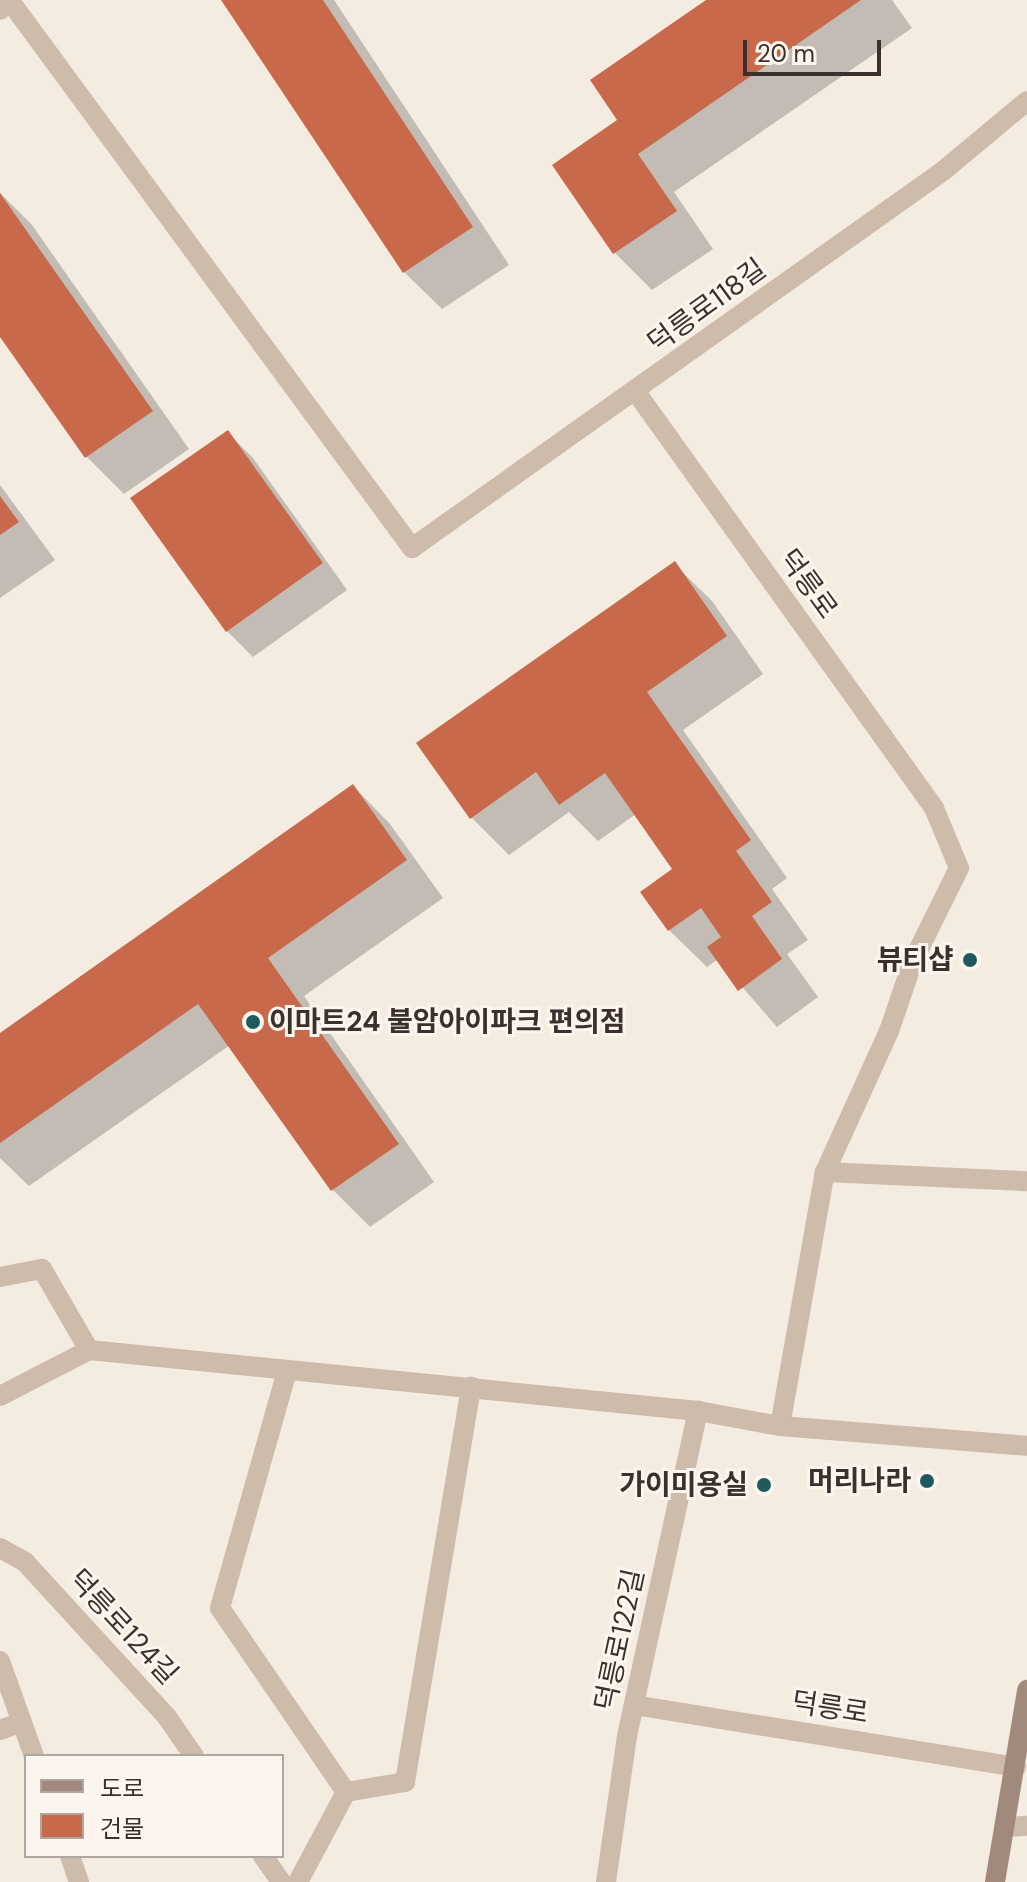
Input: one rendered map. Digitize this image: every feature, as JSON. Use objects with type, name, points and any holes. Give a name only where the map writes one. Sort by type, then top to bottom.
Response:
[{"type":"main road","points":[[995,1882],[1027,1690]]},
{"type":"street","name":"덕릉로118길","points":[[7,4],[412,548],[636,392],[943,171],[1027,101]]},
{"type":"street","name":"덕릉로","points":[[636,392],[934,808],[959,868],[913,961],[889,1031],[825,1172],[780,1426]]},
{"type":"street","points":[[825,1172],[1027,1181]]},
{"type":"street","points":[[0,1277],[42,1269],[89,1350]]},
{"type":"street","points":[[0,1396],[89,1350],[471,1386],[698,1411],[780,1426],[1027,1446]]},
{"type":"street","points":[[287,1371],[220,1608],[346,1792]]},
{"type":"street","points":[[346,1792],[405,1782],[471,1386]]},
{"type":"street","name":"덕릉로122길","points":[[606,1882],[634,1705],[698,1411]]},
{"type":"street","name":"덕릉로124길","points":[[0,1548],[25,1562],[167,1717],[193,1754]]},
{"type":"street","points":[[0,1661],[33,1754]]},
{"type":"street","name":"덕릉로","points":[[634,1705],[1016,1767]]},
{"type":"street","points":[[0,1730],[22,1722]]},
{"type":"street","points":[[298,1882],[346,1792]]},
{"type":"street","points":[[1005,1827],[1027,1826]]},
{"type":"street","points":[[71,1858],[79,1882]]},
{"type":"street","points":[[264,1858],[281,1882]]},
{"type":"building","points":[[221,0],[323,0],[473,227],[403,273]]},
{"type":"building","points":[[706,0],[861,0],[638,154],[677,211],[613,254],[552,165],[617,120],[590,80]]},
{"type":"building","points":[[0,193],[153,411],[85,458],[0,337]]},
{"type":"building","points":[[228,430],[323,563],[226,632],[130,498]]},
{"type":"building","points":[[0,496],[19,522],[0,535]]},
{"type":"building","points":[[675,561],[727,636],[647,692],[751,840],[736,851],[772,902],[752,916],[782,959],[738,991],[707,947],[721,937],[701,908],[668,931],[640,892],[672,869],[605,773],[559,805],[536,772],[470,819],[416,743]]},
{"type":"building","points":[[353,784],[407,860],[268,958],[399,1144],[331,1191],[198,1004],[0,1143],[0,1033]]},
{"type":"place","name":"뷰티샵","points":[[970,960]]},
{"type":"place","name":"이마트24 불암아이파크 편의점","points":[[253,1022]]},
{"type":"place","name":"머리나라","points":[[927,1481]]},
{"type":"place","name":"가이미용실","points":[[764,1485]]}]
